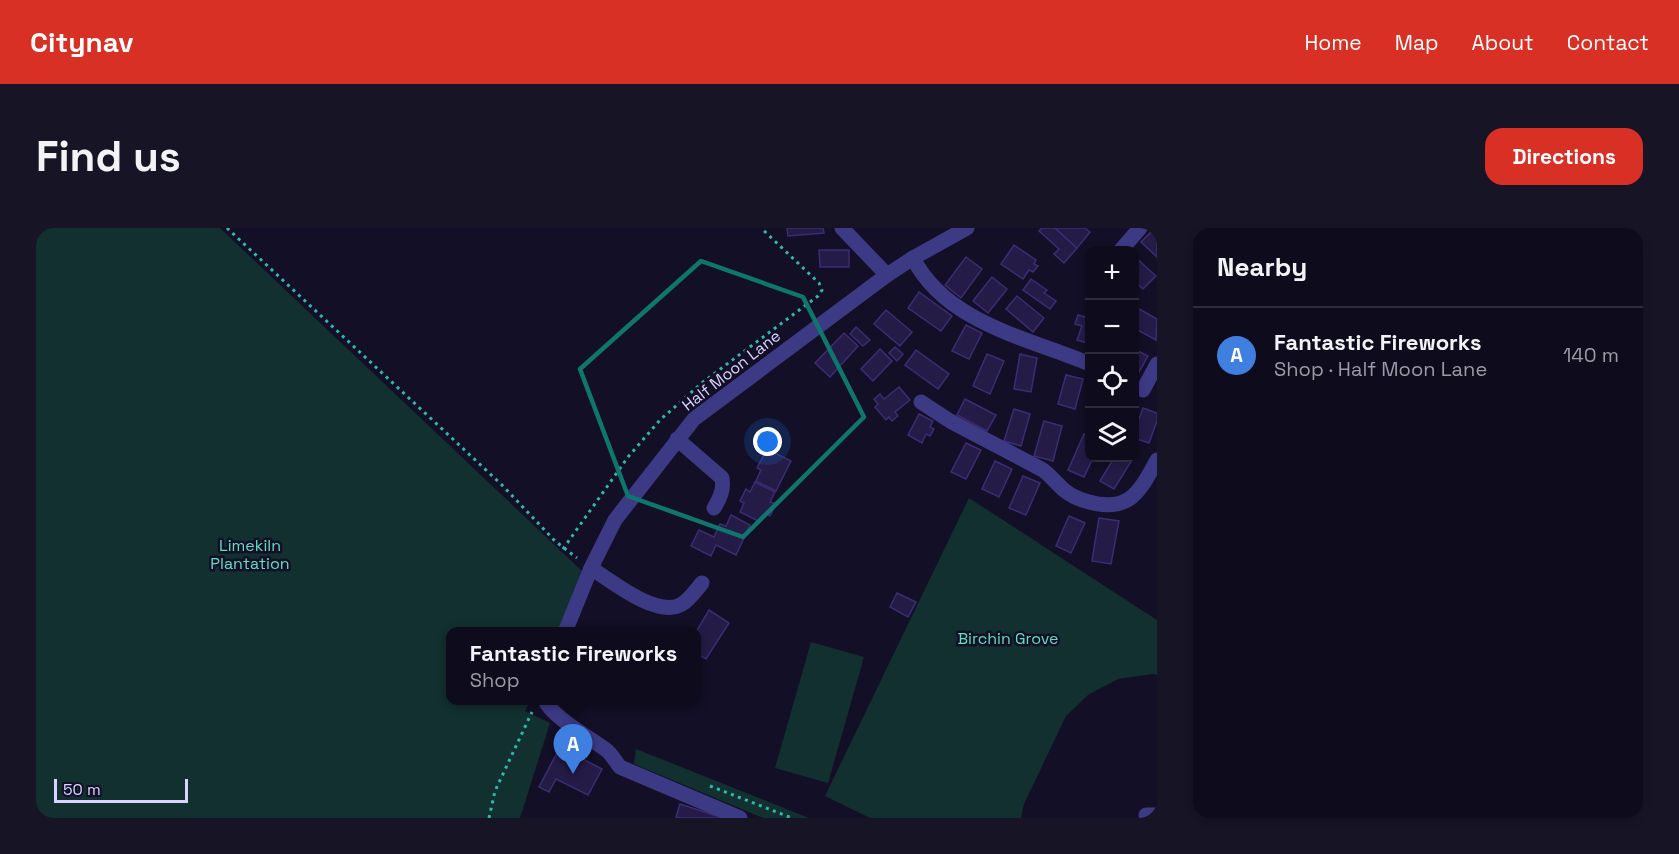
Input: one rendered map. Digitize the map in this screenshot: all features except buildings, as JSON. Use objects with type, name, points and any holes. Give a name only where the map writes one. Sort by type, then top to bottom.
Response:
[{"type":"street","points":[[842,228],[887,274]]},
{"type":"street","name":"Half Moon Lane","points":[[568,627],[591,568],[615,520],[694,419],[887,274],[967,228]]},
{"type":"street","points":[[1124,246],[1140,228]]},
{"type":"street","points":[[913,258],[921,272],[963,310],[1012,334],[1085,362]]},
{"type":"street","points":[[1145,391],[1157,364]]},
{"type":"street","points":[[921,402],[959,427],[1043,470],[1053,477],[1065,491],[1084,501],[1097,504],[1119,504],[1128,501],[1143,486],[1157,460]]},
{"type":"street","points":[[677,439],[722,478],[722,493],[714,508]]},
{"type":"street","points":[[591,568],[656,606],[672,608],[683,603],[702,583]]},
{"type":"street","points":[[547,705],[607,750],[620,767],[740,818]]},
{"type":"path","points":[[227,228],[502,485],[563,549],[591,568]]},
{"type":"path","points":[[563,549],[628,457],[660,420],[703,382],[818,296],[822,290],[819,283],[761,228]]},
{"type":"path","points":[[489,818],[495,791],[533,711]]},
{"type":"path","points":[[707,784],[792,818]]},
{"type":"highlighted area","points":[[701,261],[803,297],[864,417],[743,537],[628,496],[580,369]]},
{"type":"green space","name":"Limekiln Plantation","points":[[36,228],[220,228],[582,571],[560,627],[446,627],[446,705],[528,705],[525,711],[550,723],[520,818],[36,818]]},
{"type":"green space","name":"Birchin Grove","points":[[969,498],[1157,620],[1157,675],[1118,679],[1088,695],[1066,716],[1024,804],[1021,818],[870,818],[825,796]]},
{"type":"green space","points":[[811,642],[864,657],[828,783],[775,768]]},
{"type":"green space","points":[[636,749],[809,818],[763,818],[634,764]]},
{"type":"place","name":"Fantastic Fireworks","points":[[573,774]]}]
